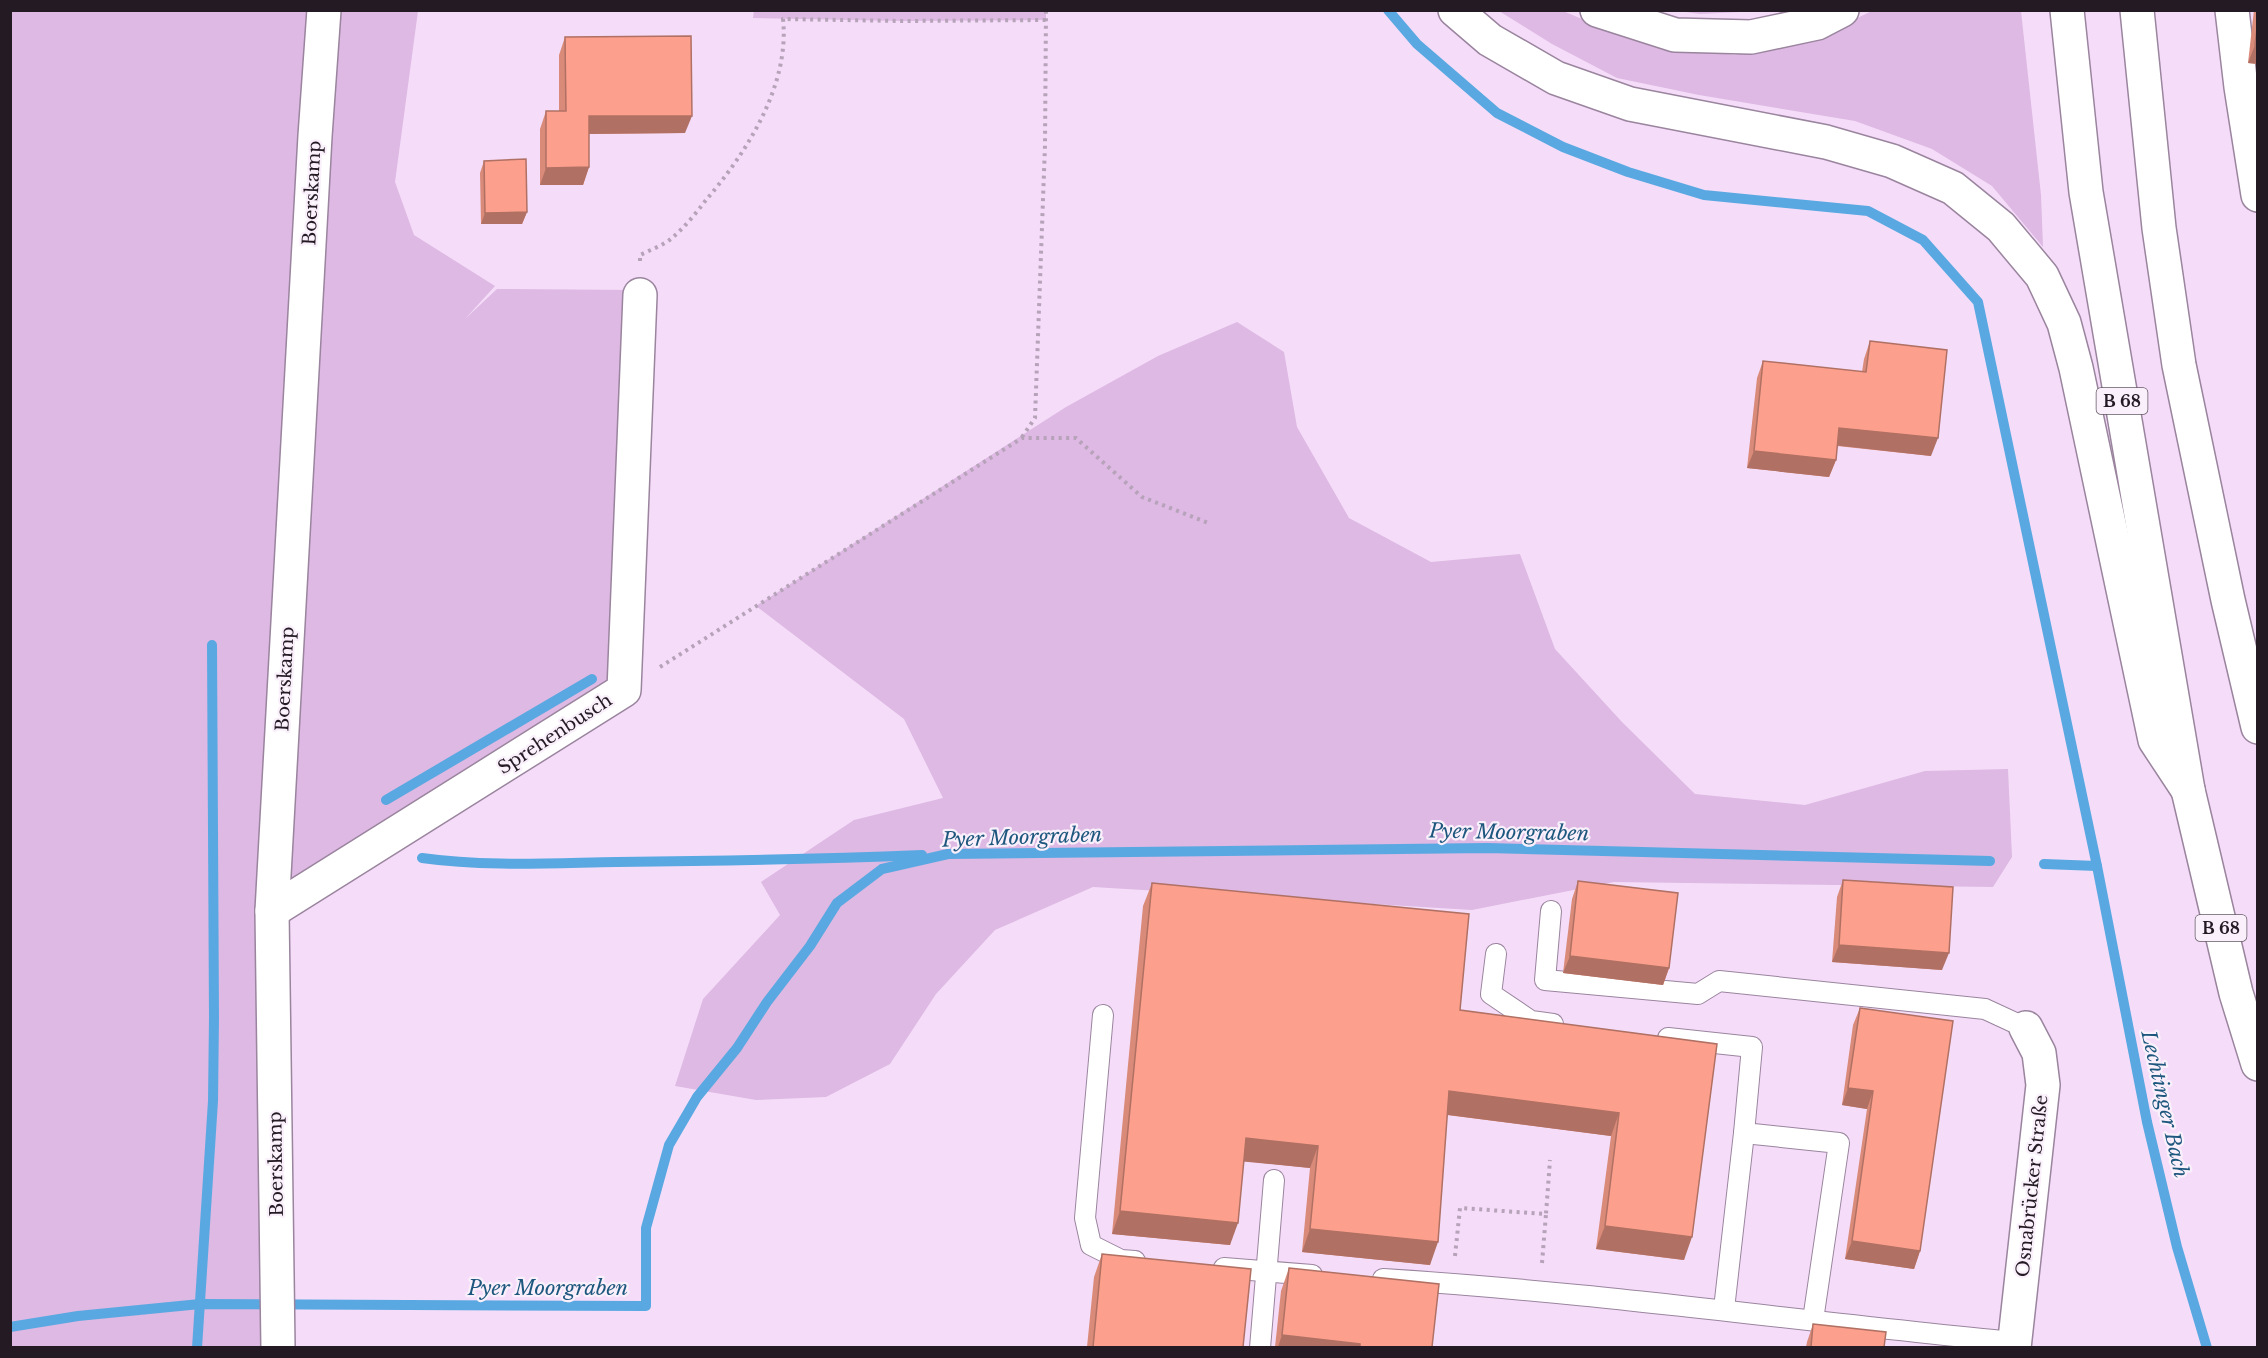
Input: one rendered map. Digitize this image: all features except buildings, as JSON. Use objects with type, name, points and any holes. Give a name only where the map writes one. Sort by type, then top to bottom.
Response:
[{"type":"main road","name":"Boerskamp","points":[[278,1347],[272,911],[314,147],[324,10]]},
{"type":"main road","points":[[1455,10],[1490,40],[1556,78],[1630,104],[1826,142],[1892,161],[1953,188],[2001,227],[2042,276],[2064,323],[2076,368],[2155,740],[2188,790]]},
{"type":"main road","points":[[1597,10],[1675,35],[1751,37],[1817,23],[1842,10]]},
{"type":"main road","name":"B 68","points":[[2067,10],[2086,192],[2188,790],[2236,993],[2258,1064]]},
{"type":"main road","points":[[2137,10],[2158,228],[2180,364],[2228,600],[2258,727]]},
{"type":"main road","points":[[2232,10],[2241,87],[2258,195]]},
{"type":"main road","name":"Sprehenbusch","points":[[272,911],[624,690],[640,294]]},
{"type":"main road","name":"Osnabrücker Straße","points":[[2014,1345],[2043,1085],[2039,1053],[2026,1028]]},
{"type":"lane","points":[[1551,911],[1545,980],[1698,994],[1719,981],[1985,1009],[2026,1028]]},
{"type":"lane","points":[[1496,954],[1491,994],[1531,1021],[1577,1027]]},
{"type":"lane","points":[[1103,1015],[1085,1218],[1091,1245],[1121,1260],[1155,1263]]},
{"type":"lane","points":[[1647,1035],[1752,1047],[1724,1309]]},
{"type":"lane","points":[[1744,1133],[1839,1143],[1813,1320]]},
{"type":"lane","points":[[1260,1347],[1274,1180]]},
{"type":"lane","points":[[1200,1266],[1325,1276]]},
{"type":"lane","points":[[1360,1278],[1452,1283],[1724,1309],[2014,1345]]},
{"type":"path","points":[[624,690],[1022,438],[1035,418],[1045,145],[1046,10]]},
{"type":"path","points":[[640,294],[640,255],[671,239],[692,217],[742,156],[756,130],[782,64],[783,19],[1046,20]]},
{"type":"path","points":[[1022,438],[1076,438],[1142,497],[1211,524]]},
{"type":"path","points":[[1542,1266],[1550,1160]]},
{"type":"path","points":[[1452,1283],[1460,1208],[1546,1214]]},
{"type":"shaded area","points":[[754,10],[1046,10],[1046,20],[903,21],[753,18]]},
{"type":"shaded area","points":[[1679,10],[1760,11],[1700,14]]},
{"type":"shaded area","points":[[10,11],[418,11],[395,182],[414,235],[495,286],[465,319],[497,289],[634,290],[611,687],[272,911],[278,1347],[11,1347]]},
{"type":"shaded area","points":[[1499,11],[1563,11],[1632,40],[1734,55],[1815,38],[1872,11],[2021,11],[2041,195],[2043,247],[1992,186],[1932,149],[1855,121],[1699,95],[1617,78],[1552,44]]},
{"type":"shaded area","points":[[1237,322],[1284,352],[1297,427],[1349,518],[1431,562],[1520,554],[1555,649],[1622,722],[1695,794],[1805,805],[1925,771],[2008,769],[2012,857],[1993,887],[1614,882],[1472,910],[1093,887],[995,930],[936,994],[890,1064],[826,1097],[756,1100],[675,1086],[703,999],[780,915],[761,882],[854,820],[943,798],[904,719],[756,606],[1066,407],[1158,356]]},
{"type":"waterway","name":"Lechtinger Bach","points":[[1388,10],[1417,44],[1497,113],[1563,147],[1628,172],[1704,195],[1868,211],[1923,240],[1978,302],[2097,866],[2147,1122],[2177,1247],[2207,1348]]},
{"type":"waterway","points":[[197,1348],[213,1101],[212,645]]},
{"type":"waterway","points":[[386,800],[592,679]]},
{"type":"waterway","name":"Pyer Moorgraben","points":[[10,1327],[78,1316],[200,1304],[646,1306],[646,1228],[669,1145],[697,1097],[737,1048],[767,1002],[810,946],[837,903],[882,869],[948,854],[1487,848],[1990,861]]},
{"type":"waterway","points":[[422,858],[470,863],[519,864],[922,855]]},
{"type":"waterway","name":"Pyer Moorgraben","points":[[2044,864],[2097,866]]}]
